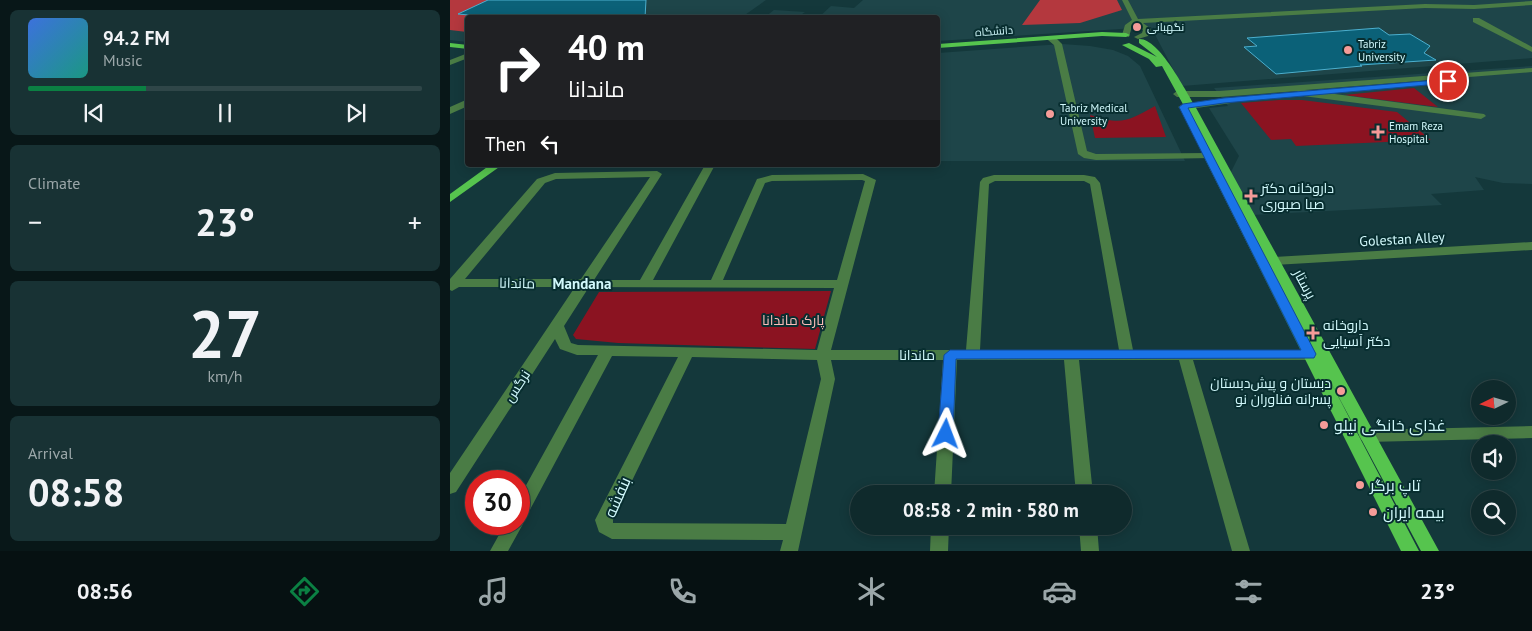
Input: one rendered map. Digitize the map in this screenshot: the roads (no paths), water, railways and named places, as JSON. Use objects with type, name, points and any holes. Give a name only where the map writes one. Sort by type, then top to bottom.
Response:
[{"type":"main road","name":"دانشگاه","points":[[940,46],[1102,34],[1126,35],[1140,39]]},
{"type":"main road","points":[[1116,43],[1113,40],[1115,37],[1126,35]]},
{"type":"main road","name":"دانشگاه","points":[[1051,38],[1126,45]]},
{"type":"main road","points":[[1126,45],[1136,45],[1140,39]]},
{"type":"main road","name":"پرستار","points":[[1140,39],[1158,53],[1274,261],[1430,551]]},
{"type":"main road","name":"پرستار","points":[[1126,45],[1152,57],[1184,100],[1208,156],[1410,551]]},
{"type":"main road","points":[[450,47],[465,49]]},
{"type":"main road","points":[[450,199],[494,167]]},
{"type":"street","points":[[1125,0],[1136,21],[1147,29],[1140,39]]},
{"type":"street","points":[[1126,35],[1129,25],[1136,21],[1425,6],[1474,7],[1532,3]]},
{"type":"street","points":[[1476,20],[1532,50]]},
{"type":"street","points":[[1051,38],[1058,44],[1082,152],[1088,156],[1096,157],[1208,156]]},
{"type":"street","points":[[450,63],[465,56]]},
{"type":"street","points":[[1184,100],[1532,70]]},
{"type":"street","points":[[1184,100],[1532,75]]},
{"type":"street","points":[[1300,91],[1481,116]]},
{"type":"street","points":[[450,111],[465,104]]},
{"type":"street","points":[[644,284],[709,167]]},
{"type":"street","name":"نرگس","points":[[450,488],[657,174],[548,178],[541,181],[452,285]]},
{"type":"street","points":[[715,284],[762,181],[766,179],[868,178],[871,180],[824,348],[824,365],[828,379],[789,551]]},
{"type":"street","points":[[973,355],[984,184],[987,180],[994,178],[1091,179],[1095,183],[1127,355]]},
{"type":"street","name":"Golestan Alley","points":[[1274,261],[1532,246]]},
{"type":"street","name":"ماندانا","points":[[452,285],[842,284]]},
{"type":"street","name":"ماندانا","points":[[556,326],[565,346],[577,350],[824,355],[1310,354]]},
{"type":"street","points":[[530,494],[607,351]]},
{"type":"street","name":"بنفشه","points":[[687,352],[604,520],[605,527],[612,531],[793,532]]},
{"type":"street","points":[[1185,354],[1241,551]]},
{"type":"street","points":[[943,485],[950,355]]},
{"type":"street","points":[[1071,355],[1084,485]]},
{"type":"street","points":[[1367,436],[1532,432]]},
{"type":"street","points":[[499,551],[508,535]]},
{"type":"street","points":[[939,551],[940,535]]},
{"type":"street","points":[[1089,535],[1090,551]]},
{"type":"place","name":"نگهبانی","points":[[1137,27]]},
{"type":"place","name":"Tabriz University","points":[[1348,50]]},
{"type":"place","name":"Tabriz Medical University","points":[[1050,114]]},
{"type":"place","name":"Emam Reza Hospital","points":[[1378,132]]},
{"type":"place","name":"داروخانه دکتر صبا صبوری","points":[[1251,196]]},
{"type":"place","name":"داروخانه دکتر آسیایی","points":[[1313,333]]},
{"type":"place","name":"دبستان و پیش‌دبستان پسرانه فناوران نو","points":[[1341,391]]},
{"type":"place","name":"غذای خانگی نیلو","points":[[1324,425]]},
{"type":"place","name":"تاپ برگر","points":[[1360,485]]},
{"type":"place","name":"بیمه ایران","points":[[1373,512]]},
{"type":"district","name":"Mandana","points":[[582,283]]},
{"type":"park label","name":"پارک ماندانا","points":[[793,320]]}]
